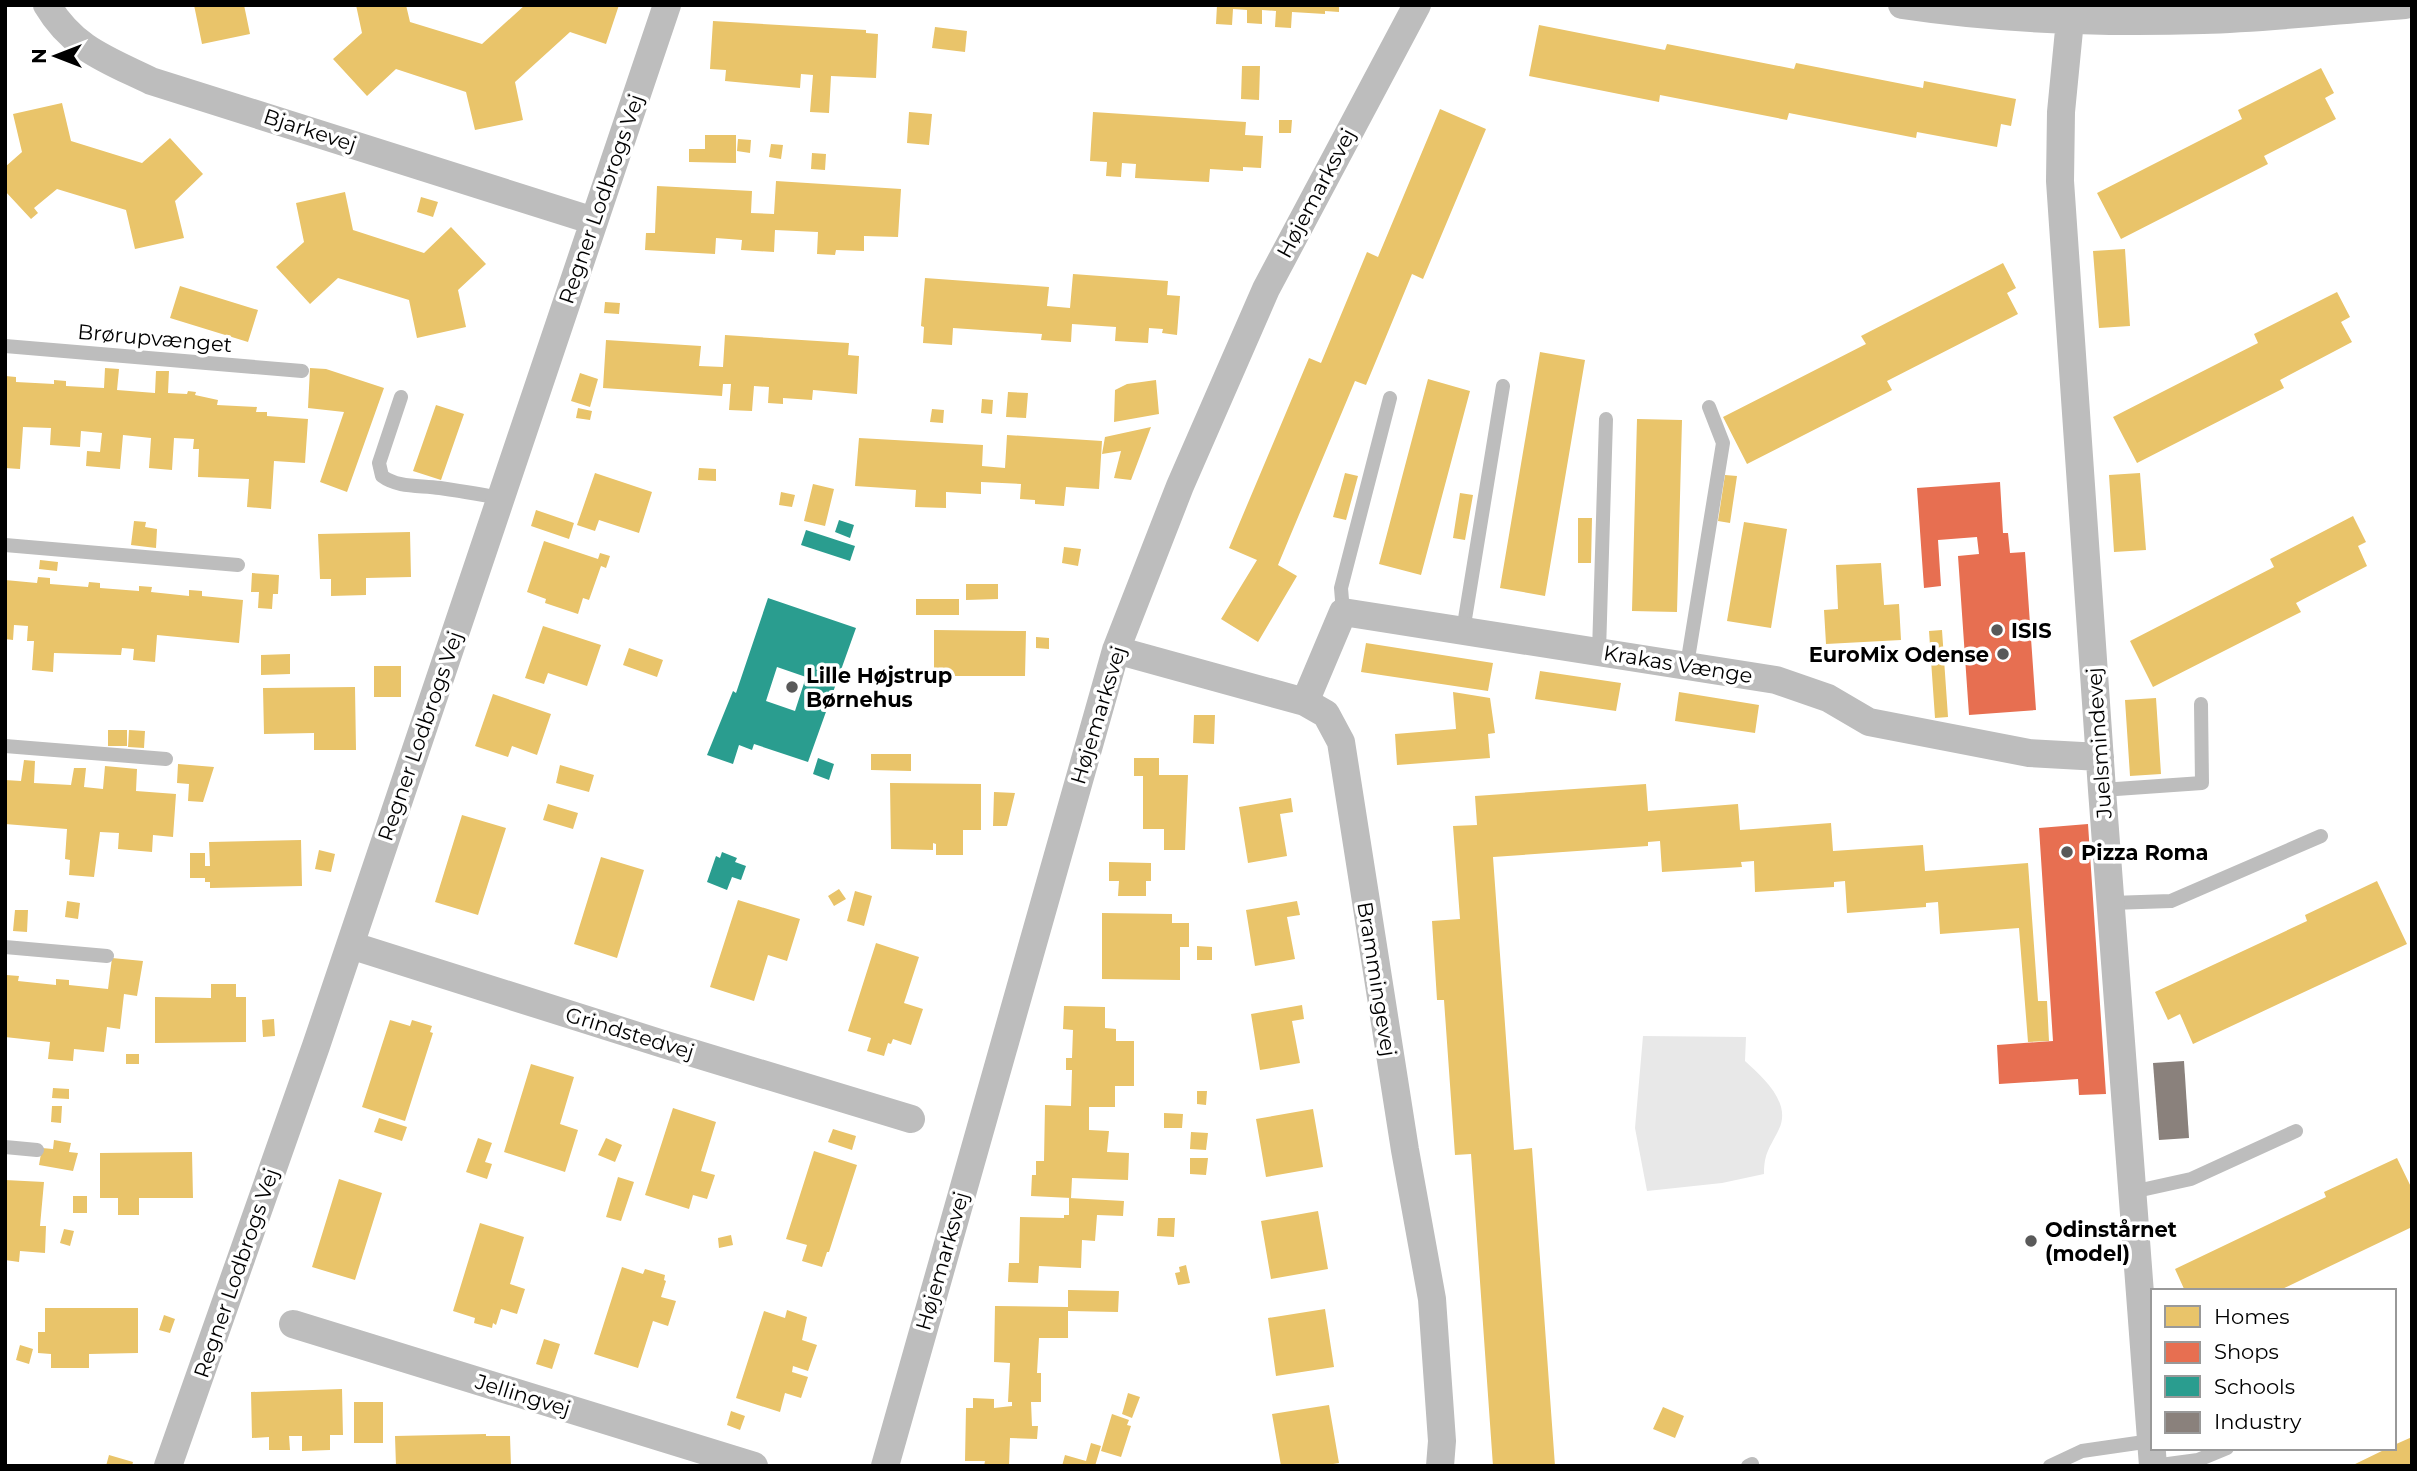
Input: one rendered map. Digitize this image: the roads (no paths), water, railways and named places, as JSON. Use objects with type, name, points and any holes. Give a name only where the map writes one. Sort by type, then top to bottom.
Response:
[{"type":"street","name":"Bjarkevej","points":[[47,5],[56,20],[88,51],[151,81],[594,221]]},
{"type":"street","name":"Regner Lodbrogs Vej","points":[[167,1466],[227,1302],[350,945],[667,5]]},
{"type":"street","name":"Højemarksvej","points":[[884,1466],[1116,650],[1180,486],[1266,289],[1417,5]]},
{"type":"street","points":[[1902,5],[1945,12],[2070,20],[2204,20],[2405,5]]},
{"type":"street","name":"Juelsmindevej","points":[[2070,20],[2061,112],[2060,181],[2151,1444]]},
{"type":"street","points":[[1305,702],[1343,612]]},
{"type":"street","name":"Krakas Vænge","points":[[1343,612],[1776,680],[1828,698],[1868,722],[2029,752],[2100,757]]},
{"type":"street","name":"Brammingevej","points":[[1116,650],[1305,702],[1326,714],[1341,742],[1405,1150],[1432,1299],[1443,1441],[1440,1466]]},
{"type":"street","name":"Grindstedvej","points":[[350,945],[911,1119]]},
{"type":"street","name":"Jellingvej","points":[[293,1324],[754,1466]]},
{"type":"lane","name":"Brørupvænget","points":[[5,346],[302,370]]},
{"type":"lane","points":[[1463,631],[1503,386]]},
{"type":"lane","points":[[401,397],[379,463],[382,476],[390,482],[404,485],[500,498]]},
{"type":"lane","points":[[1343,612],[1341,588],[1390,398]]},
{"type":"lane","points":[[1687,666],[1723,443],[1709,407]]},
{"type":"lane","points":[[1599,652],[1606,419]]},
{"type":"lane","points":[[5,545],[238,565]]},
{"type":"lane","points":[[2102,790],[2202,783],[2201,704]]},
{"type":"lane","points":[[5,746],[166,759]]},
{"type":"lane","points":[[2111,903],[2171,901],[2321,836]]},
{"type":"lane","points":[[5,947],[107,956]]},
{"type":"lane","points":[[2133,1192],[2190,1179],[2296,1131]]},
{"type":"lane","points":[[5,1147],[37,1150]]},
{"type":"lane","points":[[2050,1466],[2082,1451],[2198,1460],[2222,1450]]},
{"type":"place","name":"ISIS","points":[[1997,630]]},
{"type":"place","name":"EuroMix Odense","points":[[2003,654]]},
{"type":"place","name":"Lille Højstrup Børnehus","points":[[792,687]]},
{"type":"place","name":"Pizza Roma","points":[[2067,852]]},
{"type":"place","name":"Odinstårnet (model)","points":[[2031,1241]]}]
